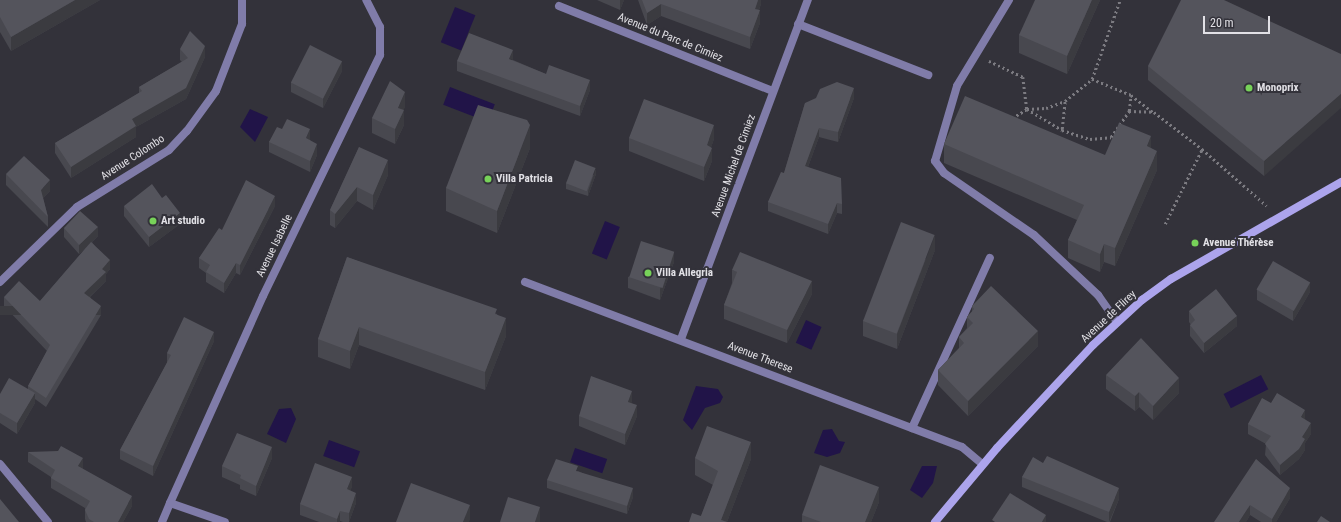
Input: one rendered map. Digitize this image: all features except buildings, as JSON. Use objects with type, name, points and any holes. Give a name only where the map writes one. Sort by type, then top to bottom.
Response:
[{"type":"main road","name":"Avenue de Flirey","points":[[935,522],[982,464],[1117,322],[1171,278],[1281,219],[1341,182]]},
{"type":"street","name":"Avenue Colombo","points":[[0,282],[77,207],[169,150],[187,131],[216,91],[242,24],[242,0]]},
{"type":"street","name":"Avenue Isabelle","points":[[170,503],[263,296],[380,55],[380,27],[366,0]]},
{"type":"street","name":"Avenue Michel de Cimiez","points":[[681,339],[808,0]]},
{"type":"street","points":[[1009,0],[957,86],[935,161],[944,173],[1055,253],[1098,295],[1117,322]]},
{"type":"street","name":"Avenue du Parc de Cimiez","points":[[559,6],[773,91]]},
{"type":"street","points":[[798,24],[928,75]]},
{"type":"street","points":[[912,428],[990,258]]},
{"type":"street","name":"Avenue Therese","points":[[525,282],[681,339],[962,447],[982,464]]},
{"type":"street","points":[[0,464],[48,522]]},
{"type":"street","points":[[162,522],[170,503],[225,522]]},
{"type":"path","points":[[1008,125],[1014,114],[1027,109],[1046,108],[1065,101],[1092,79],[1120,0]]},
{"type":"path","points":[[986,60],[1024,77],[1027,109]]},
{"type":"path","points":[[1092,79],[1132,95],[1202,149],[1281,219]]},
{"type":"path","points":[[1027,109],[1062,130],[1090,139],[1111,137],[1130,111],[1132,95]]},
{"type":"path","points":[[1062,130],[1065,101]]},
{"type":"path","points":[[1130,111],[1154,112]]},
{"type":"path","points":[[1165,224],[1202,149]]},
{"type":"shaded area","points":[[455,7],[475,15],[461,50],[441,42]]},
{"type":"shaded area","points":[[450,87],[495,104],[488,122],[443,105]]},
{"type":"shaded area","points":[[250,109],[268,117],[255,142],[240,127]]},
{"type":"shaded area","points":[[605,221],[620,227],[607,259],[592,253]]},
{"type":"shaded area","points":[[806,320],[822,327],[811,350],[796,343]]},
{"type":"shaded area","points":[[1261,375],[1268,389],[1231,408],[1224,394]]},
{"type":"shaded area","points":[[696,386],[718,389],[723,397],[720,403],[705,408],[692,430],[683,420]]},
{"type":"shaded area","points":[[291,408],[296,419],[286,443],[267,434],[279,409]]},
{"type":"shaded area","points":[[832,429],[839,441],[845,442],[840,453],[827,457],[814,453],[823,430]]},
{"type":"shaded area","points":[[329,440],[360,451],[354,467],[323,456]]},
{"type":"shaded area","points":[[575,448],[607,459],[602,473],[570,462]]},
{"type":"shaded area","points":[[922,466],[937,466],[933,483],[922,498],[910,490]]},
{"type":"place","name":"Monoprix","points":[[1249,88]]},
{"type":"place","name":"Villa Patricia","points":[[488,179]]},
{"type":"place","name":"Art studio","points":[[153,221]]},
{"type":"place","name":"Avenue Thérèse","points":[[1195,243]]},
{"type":"place","name":"Villa Allegria","points":[[648,273]]}]
